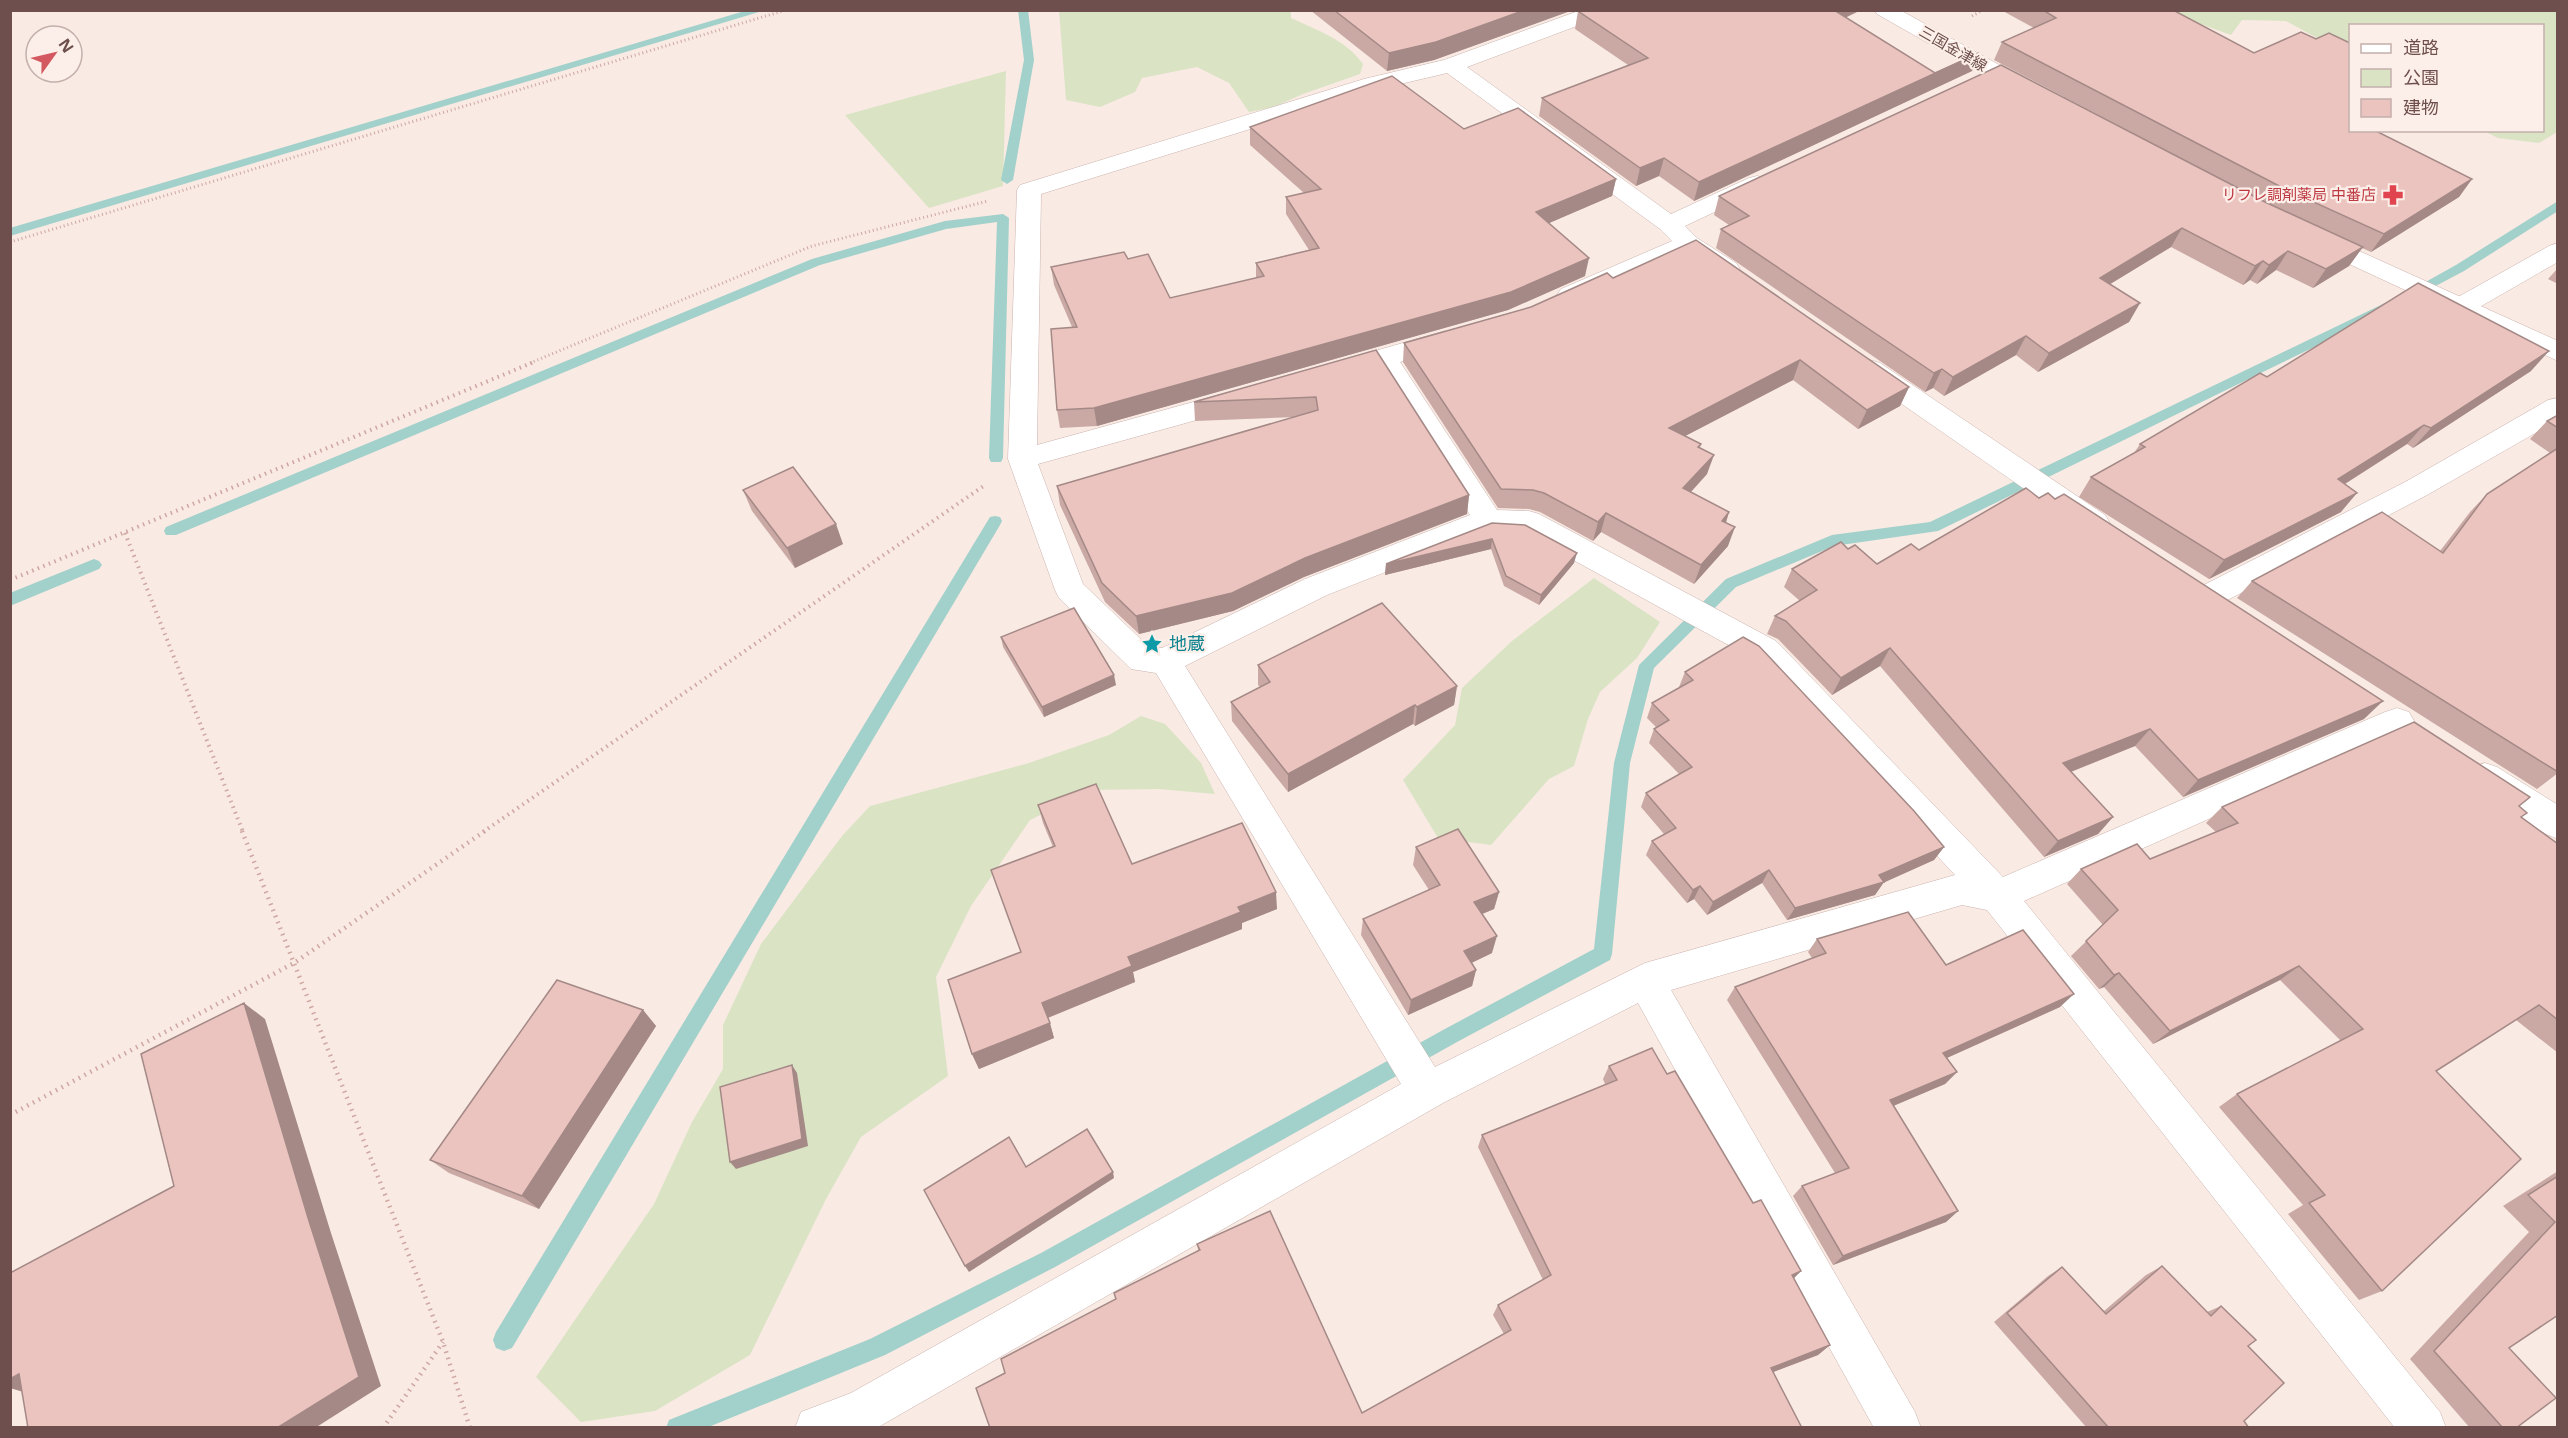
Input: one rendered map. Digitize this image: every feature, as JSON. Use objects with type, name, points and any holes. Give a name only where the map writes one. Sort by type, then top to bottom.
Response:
[{"type":"street","points":[[1602,10],[1451,65],[1372,84],[1029,190],[1022,459],[1070,590],[1142,660],[1165,661],[1316,586],[1488,520],[1529,522],[1765,650],[1998,896],[2424,1428]]},
{"type":"street","name":"三国金津線","points":[[1884,10],[1994,72],[2053,98]]},
{"type":"street","points":[[1451,65],[1747,284]]},
{"type":"street","points":[[1972,83],[1994,72]]},
{"type":"street","points":[[1550,304],[1679,234],[1778,174]]},
{"type":"street","points":[[2294,229],[2558,352]]},
{"type":"street","points":[[2450,303],[2558,251]]},
{"type":"street","points":[[1316,377],[1473,331]]},
{"type":"street","points":[[1384,358],[1488,520]]},
{"type":"street","points":[[1855,358],[2060,501],[2122,540]]},
{"type":"street","points":[[1022,459],[1259,393]]},
{"type":"street","points":[[2237,616],[2198,591],[2417,488],[2558,407]]},
{"type":"street","points":[[1165,661],[1390,1032],[1424,1083]]},
{"type":"street","points":[[2367,701],[2427,740]]},
{"type":"street","points":[[817,1428],[866,1419],[1424,1083],[1645,980],[1962,889],[1998,896],[2397,721]]},
{"type":"street","points":[[2457,759],[2558,824]]},
{"type":"street","points":[[1645,980],[1899,1428]]},
{"type":"path","points":[[10,242],[786,10]]},
{"type":"path","points":[[2053,98],[2092,112]]},
{"type":"path","points":[[10,580],[813,246],[1029,190]]},
{"type":"path","points":[[10,1115],[294,963],[1022,459]]},
{"type":"path","points":[[124,533],[443,1342],[470,1428]]},
{"type":"path","points":[[383,1428],[443,1342]]},
{"type":"green space","points":[[1059,10],[1291,11],[1291,18],[1340,42],[1363,64],[1360,74],[1274,107],[1249,112],[1229,83],[1197,67],[1142,78],[1135,92],[1100,107],[1066,100]]},
{"type":"green space","points":[[2165,11],[2557,11],[2557,132],[2539,143],[2498,138],[2486,132],[2544,132],[2544,24],[2349,24],[2349,55],[2286,21],[2242,20],[2231,35]]},
{"type":"green space","points":[[1006,71],[1003,186],[929,208],[845,115]]},
{"type":"green space","points":[[1594,578],[1660,622],[1637,658],[1600,692],[1588,719],[1574,766],[1549,779],[1491,845],[1438,838],[1403,780],[1455,725],[1462,688],[1512,641]]},
{"type":"green space","points":[[1141,716],[1165,724],[1201,763],[1215,794],[1158,789],[1091,790],[1030,820],[971,906],[936,977],[948,1076],[861,1137],[826,1199],[750,1355],[655,1411],[581,1422],[536,1377],[654,1204],[692,1122],[723,1069],[723,1025],[761,944],[842,836],[870,806],[1029,763],[1109,735]]},
{"type":"building","points":[[1334,10],[1525,10],[1436,42],[1389,53]]},
{"type":"building","points":[[1834,10],[1935,73],[1979,53],[1699,182],[1664,158],[1640,168],[1542,98],[1648,58],[1578,11]]},
{"type":"building","points":[[2043,10],[2173,10],[2254,53],[2301,32],[2316,39],[2329,33],[2349,43],[2349,132],[2378,132],[2472,179],[2384,234],[2285,189],[2002,42],[2056,18]]},
{"type":"building","points":[[2001,65],[2265,202],[2363,247],[2326,269],[2288,251],[2269,265],[2263,261],[2255,266],[2182,228],[2100,278],[2140,303],[2049,353],[2026,336],[1953,377],[1942,369],[1934,373],[1721,229],[1749,216],[1719,196]]},
{"type":"building","points":[[1392,76],[1464,129],[1518,108],[1616,179],[1536,212],[1589,258],[1511,292],[1094,408],[1057,410],[1051,329],[1077,327],[1051,267],[1124,252],[1128,259],[1148,254],[1170,298],[1264,276],[1256,263],[1319,248],[1286,197],[1321,189],[1250,127]]},
{"type":"building","points":[[1696,240],[1909,387],[1867,410],[1800,360],[1669,428],[1701,444],[1698,447],[1714,455],[1683,488],[1729,512],[1722,521],[1735,527],[1701,565],[1606,513],[1598,522],[1544,493],[1533,490],[1501,489],[1404,343],[1531,307],[1607,273],[1613,278]]},
{"type":"building","points":[[2418,283],[2549,351],[2431,428],[2424,425],[2338,479],[2357,493],[2224,560],[2091,477],[2145,447],[2140,444],[2260,373],[2267,377]]},
{"type":"building","points":[[1376,350],[1469,495],[1305,558],[1232,593],[1136,616],[1102,583],[1057,486],[1318,410],[1316,397],[1194,402]]},
{"type":"building","points":[[2558,415],[2558,428],[2547,421]]},
{"type":"building","points":[[2558,448],[2558,772],[2252,581],[2382,512],[2443,553],[2487,494]]},
{"type":"building","points":[[793,467],[836,524],[787,548],[743,490]]},
{"type":"building","points":[[2026,488],[2039,498],[2048,493],[2055,499],[2064,494],[2383,701],[2198,780],[2150,729],[2063,763],[2113,817],[2058,841],[1890,648],[1841,678],[1786,621],[1775,616],[1817,590],[1792,569],[1841,542],[1848,549],[1855,545],[1877,564],[1911,544],[1919,550]]},
{"type":"building","points":[[1492,523],[1525,525],[1577,553],[1541,595],[1506,576],[1492,539],[1386,564]]},
{"type":"building","points":[[1382,603],[1457,686],[1417,707],[1415,705],[1288,774],[1231,702],[1270,682],[1258,665]]},
{"type":"building","points":[[1074,608],[1114,675],[1042,707],[1001,637]]},
{"type":"building","points":[[1743,637],[1759,646],[1914,811],[1944,847],[1879,875],[1884,882],[1795,908],[1769,870],[1713,902],[1700,886],[1693,890],[1652,841],[1676,828],[1646,793],[1692,767],[1654,729],[1669,720],[1652,703],[1693,680],[1685,672]]},
{"type":"building","points":[[2414,722],[2530,797],[2519,806],[2527,813],[2521,817],[2558,844],[2558,1020],[2539,1005],[2436,1071],[2521,1159],[2382,1291],[2309,1203],[2325,1195],[2237,1094],[2363,1029],[2299,966],[2170,1031],[2119,973],[2114,975],[2086,941],[2118,910],[2081,869],[2137,844],[2150,859],[2238,823],[2222,807]]},
{"type":"building","points":[[1096,784],[1132,864],[1242,823],[1276,892],[1238,907],[1241,912],[1128,957],[1132,966],[1042,1003],[1050,1023],[972,1054],[948,980],[1021,952],[991,870],[1055,846],[1038,805]]},
{"type":"building","points":[[1458,829],[1499,892],[1474,902],[1497,936],[1464,951],[1476,970],[1411,1000],[1363,919],[1440,885],[1416,847]]},
{"type":"building","points":[[1908,912],[1946,965],[2023,930],[2074,994],[1943,1053],[1957,1072],[1890,1100],[1958,1211],[1843,1256],[1802,1186],[1849,1168],[1735,987],[1826,953],[1817,939]]},
{"type":"building","points":[[557,980],[643,1010],[522,1196],[430,1160]]},
{"type":"building","points":[[244,1003],[309,1221],[359,1377],[277,1428],[28,1428],[19,1374],[10,1379],[10,1273],[174,1186],[141,1054]]},
{"type":"building","points":[[1652,1048],[1667,1074],[1675,1071],[1753,1203],[1761,1200],[1801,1271],[1792,1275],[1830,1345],[1771,1368],[1802,1428],[990,1428],[976,1388],[1005,1373],[1001,1359],[1116,1299],[1114,1293],[1200,1250],[1197,1244],[1270,1211],[1362,1413],[1511,1330],[1498,1305],[1551,1275],[1482,1135],[1617,1080],[1609,1066]]},
{"type":"building","points":[[792,1065],[802,1139],[730,1162],[720,1087]]},
{"type":"building","points":[[1087,1129],[1113,1172],[965,1266],[924,1190],[1009,1137],[1026,1167]]},
{"type":"building","points":[[2558,1176],[2558,1315],[2509,1348],[2556,1398],[2516,1428],[2503,1428],[2434,1351],[2555,1222],[2528,1195]]},
{"type":"building","points":[[2162,1266],[2211,1316],[2221,1306],[2256,1340],[2248,1346],[2284,1383],[2244,1421],[2249,1428],[2109,1428],[2007,1313],[2062,1267],[2106,1314]]},
{"type":"waterway","points":[[10,232],[761,10]]},
{"type":"waterway","points":[[1007,180],[1029,60],[1023,10]]},
{"type":"waterway","points":[[2410,294],[2460,268],[2558,205]]},
{"type":"waterway","points":[[171,531],[816,262],[945,225],[1003,218],[996,458]]},
{"type":"waterway","points":[[677,1428],[877,1347],[1048,1260],[1450,1036],[1603,954],[1622,763],[1647,665],[1731,583],[1832,541],[1933,527],[2385,307]]},
{"type":"waterway","points":[[504,1340],[995,521]]},
{"type":"waterway","points":[[10,600],[94,565]]},
{"type":"place","name":"リフレ調剤薬局 中番店","points":[[2393,195]]},
{"type":"place","name":"地蔵","points":[[1152,644]]}]
